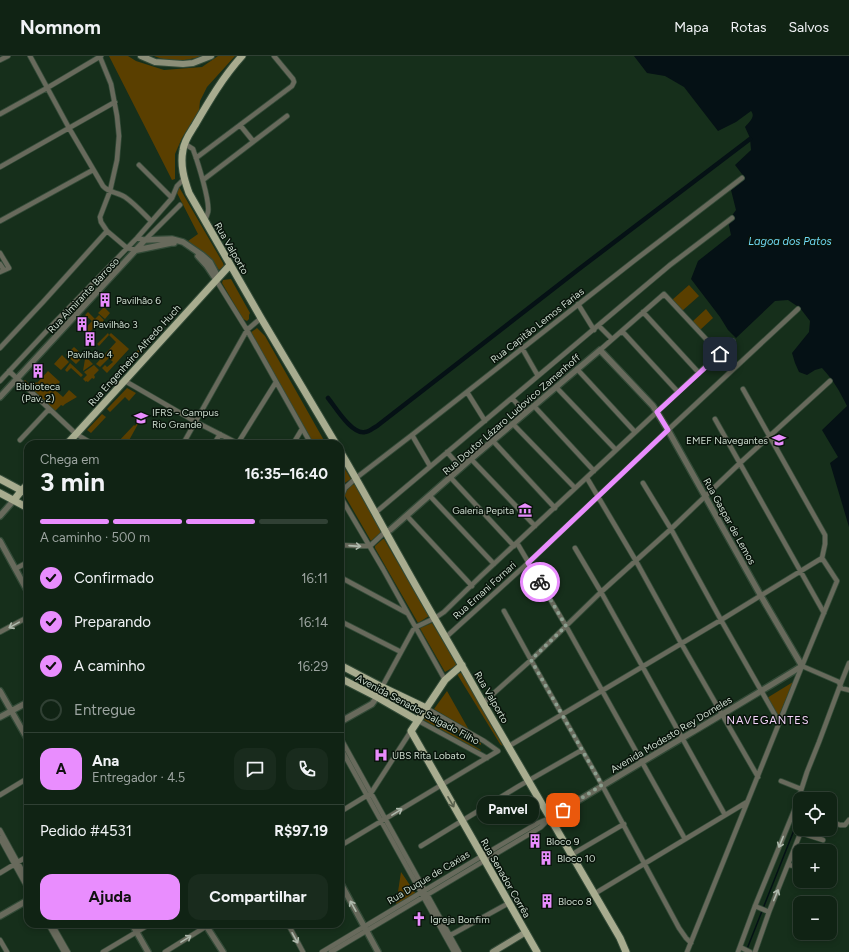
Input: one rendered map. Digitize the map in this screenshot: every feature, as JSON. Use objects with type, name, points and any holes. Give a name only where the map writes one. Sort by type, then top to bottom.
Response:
[{"type":"main road","points":[[141,56],[155,62],[183,64],[193,63],[211,56]]},
{"type":"main road","name":"Rua Valporto","points":[[241,57],[217,89],[184,144],[182,161],[184,178],[188,193],[334,440]]},
{"type":"main road","name":"Rua Engenheiro Alfredo Huch","points":[[71,440],[230,265]]},
{"type":"main road","name":"Rua Valporto","points":[[344,458],[445,638],[620,938],[626,952]]},
{"type":"main road","points":[[0,479],[24,491]]},
{"type":"main road","points":[[0,493],[24,506]]},
{"type":"main road","points":[[14,500],[24,493]]},
{"type":"main road","points":[[411,731],[445,680],[462,665]]},
{"type":"main road","name":"Avenida Senador Salgado Filho","points":[[344,667],[426,708]]},
{"type":"main road","name":"Avenida Senador Salgado Filho","points":[[344,680],[417,720]]},
{"type":"main road","name":"Rua Senador Corrêa","points":[[411,731],[537,952]]},
{"type":"main road","points":[[493,952],[526,932]]},
{"type":"street","points":[[0,60],[8,56]]},
{"type":"street","points":[[30,56],[69,128],[103,186],[106,190],[126,198],[151,221]]},
{"type":"street","points":[[196,158],[292,86],[294,82],[293,79],[274,56]]},
{"type":"street","points":[[0,114],[101,57],[111,84],[115,102],[119,136],[117,160],[110,191],[100,217],[100,222],[107,231],[127,248],[137,250],[171,241]]},
{"type":"street","points":[[0,167],[115,102]]},
{"type":"street","points":[[203,180],[287,116]]},
{"type":"street","points":[[240,125],[253,141]]},
{"type":"street","points":[[184,144],[193,149],[203,180],[208,204],[208,211],[205,221]]},
{"type":"street","points":[[139,165],[172,198]]},
{"type":"street","points":[[0,221],[94,170]]},
{"type":"street","points":[[0,381],[137,238],[172,198],[177,186],[184,178]]},
{"type":"street","name":"Rua Capitão Lemos Farias","points":[[344,488],[578,304],[742,178]]},
{"type":"street","name":"Rua Almirante Barroso","points":[[0,397],[180,205]]},
{"type":"street","points":[[375,513],[670,265],[732,218]]},
{"type":"street","points":[[0,348],[107,231]]},
{"type":"street","points":[[137,238],[146,240],[171,241],[177,243],[201,259],[207,266],[217,278],[309,440]]},
{"type":"street","points":[[0,253],[4,270]]},
{"type":"street","points":[[0,264],[4,270]]},
{"type":"street","name":"Rua Doutor Lázaro Ludovico Zamenhoff","points":[[370,546],[385,532],[390,530],[407,516],[471,459],[664,294],[720,354]]},
{"type":"street","points":[[578,304],[594,330]]},
{"type":"street","name":"Rua Ernani Fornari","points":[[445,638],[528,563],[798,309]]},
{"type":"street","points":[[643,312],[699,373]]},
{"type":"street","points":[[185,440],[247,330],[261,318]]},
{"type":"street","points":[[56,321],[64,328]]},
{"type":"street","points":[[599,326],[612,339]]},
{"type":"street","points":[[622,331],[678,392]]},
{"type":"street","points":[[344,720],[372,704],[409,636],[416,627],[444,612],[733,341]]},
{"type":"street","points":[[522,348],[538,376]]},
{"type":"street","name":"Rua Gaspar de Lemos","points":[[600,350],[652,404],[802,666]]},
{"type":"street","points":[[578,369],[636,432]]},
{"type":"street","points":[[9,371],[76,434],[87,440]]},
{"type":"street","points":[[125,381],[196,422],[231,440]]},
{"type":"street","points":[[483,703],[830,381]]},
{"type":"street","points":[[240,440],[276,382]]},
{"type":"street","points":[[556,387],[616,450]]},
{"type":"street","points":[[508,746],[721,620],[822,558],[825,535],[743,388]]},
{"type":"street","points":[[467,392],[485,421]]},
{"type":"street","points":[[512,398],[525,413]]},
{"type":"street","points":[[534,406],[594,470]]},
{"type":"street","points":[[20,440],[49,408]]},
{"type":"street","points":[[715,420],[824,613]]},
{"type":"street","points":[[513,424],[575,488]]},
{"type":"street","points":[[295,440],[302,429]]},
{"type":"street","points":[[216,440],[220,434]]},
{"type":"street","points":[[412,435],[430,466]]},
{"type":"street","points":[[493,441],[555,508]]},
{"type":"street","points":[[447,452],[461,468]]},
{"type":"street","points":[[471,459],[535,526]]},
{"type":"street","points":[[451,478],[515,544],[528,563],[566,626],[685,839]]},
{"type":"street","points":[[587,478],[636,561],[758,777]]},
{"type":"street","points":[[643,483],[671,529],[779,722]]},
{"type":"street","points":[[430,496],[494,564]]},
{"type":"street","points":[[0,516],[14,500]]},
{"type":"street","points":[[344,503],[409,614],[445,680]]},
{"type":"street","points":[[407,516],[472,586]]},
{"type":"street","points":[[0,541],[24,584]]},
{"type":"street","points":[[344,545],[370,546]]},
{"type":"street","points":[[574,548],[601,592],[725,815]]},
{"type":"street","points":[[687,952],[837,581],[822,558]]},
{"type":"street","points":[[16,569],[24,564]]},
{"type":"street","points":[[344,579],[409,614]]},
{"type":"street","points":[[504,611],[624,824],[679,928],[691,944]]},
{"type":"street","points":[[0,632],[24,619]]},
{"type":"street","points":[[344,623],[401,652]]},
{"type":"street","points":[[800,792],[849,663]]},
{"type":"street","points":[[802,666],[839,682],[841,688],[849,690]]},
{"type":"street","name":"Avenida Modesto Rey Dorneles","points":[[550,818],[602,785],[722,715],[802,666]]},
{"type":"street","points":[[0,691],[24,733]]},
{"type":"street","points":[[0,717],[24,704]]},
{"type":"street","name":"Avenida Senador Salgado Filho","points":[[417,720],[487,758],[498,751],[484,741],[426,708]]},
{"type":"street","points":[[344,810],[369,794],[411,731]]},
{"type":"street","points":[[344,750],[456,951]]},
{"type":"street","points":[[421,846],[529,780],[582,750]]},
{"type":"street","points":[[344,844],[487,758]]},
{"type":"street","points":[[0,795],[24,780]]},
{"type":"street","points":[[781,781],[801,789]]},
{"type":"street","points":[[594,894],[747,802]]},
{"type":"street","name":"Rua Duque de Caxias","points":[[326,952],[483,858],[538,823],[550,818]]},
{"type":"street","points":[[750,952],[740,949],[793,819]]},
{"type":"street","points":[[837,824],[845,825],[849,820]]},
{"type":"street","points":[[571,855],[624,824]]},
{"type":"street","points":[[0,830],[24,881]]},
{"type":"street","points":[[755,952],[767,911],[789,865],[800,836]]},
{"type":"street","points":[[814,836],[823,840]]},
{"type":"street","points":[[0,838],[24,875]]},
{"type":"street","points":[[0,873],[24,859]]},
{"type":"street","points":[[789,865],[793,866]]},
{"type":"street","points":[[344,889],[378,952]]},
{"type":"street","points":[[0,916],[24,902]]},
{"type":"street","points":[[448,936],[509,903]]},
{"type":"street","points":[[756,907],[767,911]]},
{"type":"street","points":[[50,928],[64,952]]},
{"type":"street","points":[[54,928],[68,952]]},
{"type":"street","points":[[134,928],[148,952]]},
{"type":"street","points":[[102,952],[144,928]]},
{"type":"street","points":[[165,952],[203,928]]},
{"type":"street","points":[[210,928],[223,952]]},
{"type":"street","points":[[290,928],[303,952]]},
{"type":"street","points":[[0,940],[7,952]]},
{"type":"shaded area","points":[[109,56],[128,56],[136,61],[164,70],[202,67],[218,56],[235,56],[207,87],[200,101],[199,111],[182,138],[175,154],[175,179],[172,180]]},
{"type":"shaded area","points":[[154,56],[203,56],[190,59],[166,60]]},
{"type":"shaded area","points":[[179,187],[223,263],[224,266],[219,270],[212,259],[188,241],[198,234],[177,193]]},
{"type":"shaded area","points":[[231,279],[250,313],[247,321],[243,319],[222,283],[223,280]]},
{"type":"shaded area","points":[[689,285],[699,296],[682,311],[672,300]]},
{"type":"shaded area","points":[[104,307],[110,313],[105,319],[98,313]]},
{"type":"shaded area","points":[[706,309],[713,318],[700,330],[692,322]]},
{"type":"shaded area","points":[[88,312],[95,319],[99,315],[104,320],[100,325],[98,323],[87,335],[83,331],[92,321],[85,315]]},
{"type":"shaded area","points":[[257,328],[265,336],[324,440],[311,440],[250,333]]},
{"type":"shaded area","points":[[108,333],[109,335],[99,346],[97,344]]},
{"type":"shaded area","points":[[111,333],[129,349],[107,373],[102,368],[105,365],[107,367],[113,362],[109,358],[100,367],[96,364],[116,342],[109,335]]},
{"type":"shaded area","points":[[74,347],[84,356],[76,364],[66,355]]},
{"type":"shaded area","points":[[138,350],[140,351],[114,379],[113,377]]},
{"type":"shaded area","points":[[62,355],[69,362],[61,370],[54,364]]},
{"type":"shaded area","points":[[86,357],[93,364],[83,371],[85,359]]},
{"type":"shaded area","points":[[70,363],[83,375],[81,377],[71,368],[67,372],[65,370]]},
{"type":"shaded area","points":[[94,365],[99,370],[94,375],[94,379],[92,378],[86,382],[83,379],[87,375],[84,372]]},
{"type":"shaded area","points":[[48,371],[60,382],[54,389],[63,397],[69,390],[77,397],[63,406],[61,405],[55,411],[24,381],[25,380],[32,387]]},
{"type":"shaded area","points":[[127,388],[136,393],[129,401],[125,397],[110,412],[107,409]]},
{"type":"shaded area","points":[[102,414],[106,417],[91,433],[87,430]]},
{"type":"shaded area","points":[[137,423],[138,424],[129,440],[120,440],[134,425],[135,426]]},
{"type":"shaded area","points":[[344,468],[351,479],[344,483]]},
{"type":"shaded area","points":[[355,484],[381,531],[371,541],[344,494],[351,485]]},
{"type":"shaded area","points":[[383,539],[429,616],[418,623],[375,548],[375,546]]},
{"type":"shaded area","points":[[432,623],[457,664],[445,672],[420,628]]},
{"type":"shaded area","points":[[462,673],[503,746],[500,744],[457,674]]},
{"type":"shaded area","points":[[793,682],[778,718],[767,698]]},
{"type":"shaded area","points":[[447,691],[469,730],[434,709]]},
{"type":"shaded area","points":[[430,713],[481,743],[481,745],[427,715]]},
{"type":"shaded area","points":[[425,718],[481,750],[480,751],[424,720]]},
{"type":"shaded area","points":[[401,872],[416,894],[396,905]]},
{"type":"water","name":"Lagoa dos Patos","points":[[634,56],[849,56],[849,527],[830,463],[838,457],[822,430],[847,406],[836,386],[822,368],[807,375],[799,372],[792,353],[809,332],[810,321],[800,308],[788,300],[775,301],[736,338],[728,330],[691,279],[698,261],[731,235],[728,221],[736,210],[731,190],[745,178],[735,165],[751,150],[750,138],[745,127],[753,115],[751,111],[736,122],[718,131],[684,87],[665,76],[647,73]]},
{"type":"waterway","points":[[328,398],[345,420],[355,429],[360,432],[371,430],[750,139]]},
{"type":"waterway","points":[[747,949],[793,833]]},
{"type":"way so far","points":[[540,582],[566,626],[531,660],[602,785],[563,810]]},
{"type":"place","name":"Pavilhão 6","points":[[105,300]]},
{"type":"place","name":"Pavilhão 3","points":[[82,324]]},
{"type":"place","name":"Pavilhão 4","points":[[90,339]]},
{"type":"place","name":"Biblioteca (Pav. 2)","points":[[38,371]]},
{"type":"place","name":"IFRS - Campus Rio Grande","points":[[141,418]]},
{"type":"place","name":"EMEF Navegantes","points":[[779,440]]},
{"type":"place","name":"Galeria Pepita","points":[[525,510]]},
{"type":"place","name":"UBS Rita Lobato","points":[[381,755]]},
{"type":"place","name":"Panvel","points":[[563,810]]},
{"type":"place","name":"Bloco 9","points":[[535,841]]},
{"type":"place","name":"Bloco 10","points":[[546,858]]},
{"type":"place","name":"Bloco 8","points":[[547,901]]},
{"type":"place","name":"Igreja Bonfim","points":[[419,919]]},
{"type":"district","name":"NAVEGANTES","points":[[768,720]]},
{"type":"route","points":[[540,582],[528,563],[668,430],[657,412],[720,354]]}]
